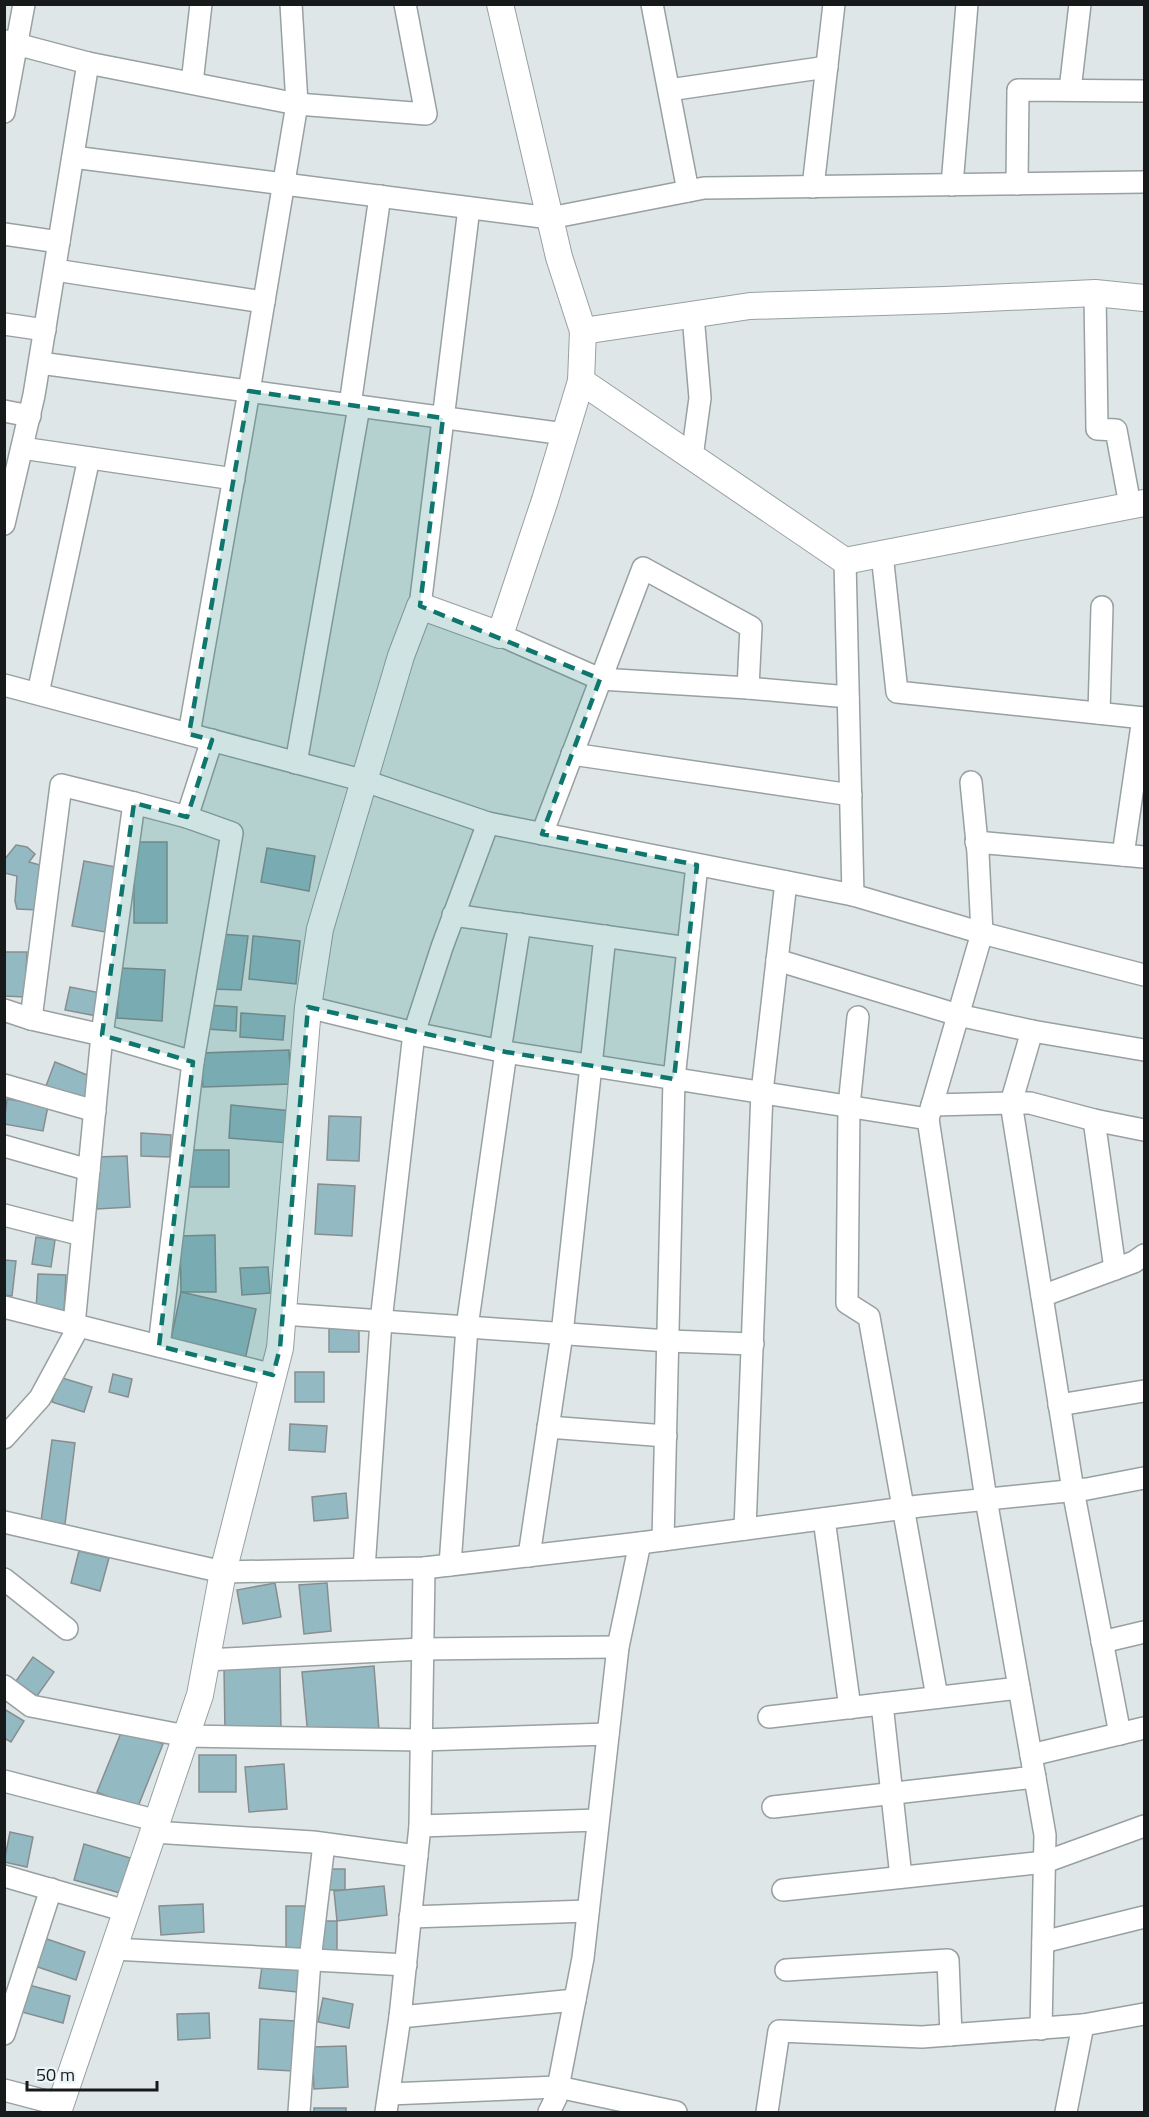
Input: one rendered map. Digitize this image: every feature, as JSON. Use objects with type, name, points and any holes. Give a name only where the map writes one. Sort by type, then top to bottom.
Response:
[{"type":"street","points":[[4,112],[11,42],[24,4]]},
{"type":"street","points":[[192,83],[201,4]]},
{"type":"street","points":[[189,734],[297,104],[291,5],[283,4]]},
{"type":"street","points":[[11,42],[88,63],[297,104],[426,114],[405,4]]},
{"type":"street","points":[[500,4],[559,258],[583,331],[581,381],[500,635]]},
{"type":"street","points":[[652,4],[688,191]]},
{"type":"street","points":[[813,187],[834,4]]},
{"type":"street","points":[[952,185],[968,4]]},
{"type":"street","points":[[1070,90],[1080,4]]},
{"type":"street","points":[[4,524],[30,416],[40,363],[88,63]]},
{"type":"street","points":[[669,90],[827,67]]},
{"type":"street","points":[[1017,184],[1018,90],[1144,91]]},
{"type":"street","points":[[73,157],[550,218],[704,188],[1144,182]]},
{"type":"street","points":[[296,763],[354,406],[380,196]]},
{"type":"street","points":[[4,2090],[59,2109],[200,1695],[223,1572],[280,1348],[308,1007],[320,929],[401,656],[420,606],[469,208]]},
{"type":"street","points":[[4,234],[59,242]]},
{"type":"street","points":[[55,270],[264,302]]},
{"type":"street","points":[[583,331],[750,306],[945,300],[1095,292],[1144,298]]},
{"type":"street","points":[[581,381],[845,561],[1137,504],[1116,430],[1098,429],[1095,292]]},
{"type":"street","points":[[692,457],[700,398],[693,315]]},
{"type":"street","points":[[4,324],[45,330]]},
{"type":"street","points":[[40,363],[565,434]]},
{"type":"street","points":[[4,411],[30,416]]},
{"type":"street","points":[[22,448],[234,479]]},
{"type":"street","points":[[38,693],[88,458]]},
{"type":"street","points":[[882,554],[897,692],[1144,718],[1123,855]]},
{"type":"street","points":[[845,561],[854,895]]},
{"type":"street","points":[[542,834],[643,568],[751,627],[748,688]]},
{"type":"street","points":[[420,606],[500,635],[600,679],[848,697]]},
{"type":"street","points":[[1099,713],[1102,607]]},
{"type":"street","points":[[4,685],[365,782],[488,824],[854,895],[982,933],[1144,975]]},
{"type":"street","points":[[187,817],[212,740]]},
{"type":"street","points":[[572,754],[851,795]]},
{"type":"street","points":[[971,782],[982,933],[930,1112],[986,1499],[1046,1835],[1041,2028]]},
{"type":"street","points":[[31,1019],[61,785],[187,817],[232,833],[193,1062],[159,1346]]},
{"type":"street","points":[[4,1438],[40,1398],[76,1325],[82,1235],[102,1035],[134,803]]},
{"type":"street","points":[[364,1569],[381,1321],[414,1033],[453,915],[488,824]]},
{"type":"street","points":[[976,842],[1144,857]]},
{"type":"street","points":[[663,1540],[674,1078],[697,865]]},
{"type":"street","points":[[745,1529],[762,1092],[786,882]]},
{"type":"street","points":[[453,915],[688,948]]},
{"type":"street","points":[[450,1565],[466,1327],[520,924]]},
{"type":"street","points":[[529,1556],[562,1334],[605,936]]},
{"type":"street","points":[[777,960],[958,1015],[1032,1031],[1144,1050]]},
{"type":"street","points":[[308,1007],[503,1052],[849,1106],[930,1112],[1030,1103],[1144,1130]]},
{"type":"street","points":[[4,1010],[31,1019],[102,1035],[193,1062]]},
{"type":"street","points":[[858,1017],[849,1106],[847,1303],[869,1317],[937,1697]]},
{"type":"street","points":[[1032,1031],[1011,1103],[1073,1490],[1120,1734]]},
{"type":"street","points":[[4,1084],[94,1111]]},
{"type":"street","points":[[1094,1120],[1115,1269]]},
{"type":"street","points":[[4,1146],[89,1170]]},
{"type":"street","points":[[4,1215],[82,1235]]},
{"type":"street","points":[[1042,1296],[1144,1260]]},
{"type":"street","points":[[4,1307],[273,1375]]},
{"type":"street","points":[[283,1314],[668,1341],[753,1344]]},
{"type":"street","points":[[1059,1405],[1144,1391]]},
{"type":"street","points":[[548,1427],[666,1436]]},
{"type":"street","points":[[4,1522],[223,1572],[424,1568],[640,1544],[904,1508],[1073,1490],[1144,1479]]},
{"type":"street","points":[[824,1519],[850,1708]]},
{"type":"street","points":[[549,2112],[556,2098],[583,1958],[618,1647],[640,1544]]},
{"type":"street","points":[[424,1568],[420,1826],[400,2017],[388,2103],[558,2087],[676,2112]]},
{"type":"street","points":[[4,1579],[67,1629]]},
{"type":"street","points":[[1102,1642],[1144,1632]]},
{"type":"street","points":[[206,1660],[422,1649],[618,1647]]},
{"type":"street","points":[[4,1686],[31,1706],[186,1736],[421,1740],[608,1734]]},
{"type":"street","points":[[769,1717],[1019,1688]]},
{"type":"street","points":[[882,1704],[902,1878]]},
{"type":"street","points":[[1031,1755],[1144,1728]]},
{"type":"street","points":[[773,1807],[1035,1777]]},
{"type":"street","points":[[4,1781],[155,1827],[417,1856]]},
{"type":"street","points":[[420,1826],[598,1820]]},
{"type":"street","points":[[783,1890],[1045,1862],[1144,1826]]},
{"type":"street","points":[[299,2112],[310,1960],[324,1844]]},
{"type":"street","points":[[4,1876],[126,1911]]},
{"type":"street","points":[[4,2034],[51,1889]]},
{"type":"street","points":[[410,1917],[588,1911]]},
{"type":"street","points":[[1043,1942],[1144,1917]]},
{"type":"street","points":[[114,1949],[406,1965]]},
{"type":"street","points":[[786,1970],[948,1960],[951,2035]]},
{"type":"street","points":[[400,2017],[575,2000]]},
{"type":"street","points":[[767,2112],[779,2031],[922,2037],[1083,2025],[1144,2014]]},
{"type":"street","points":[[1066,2112],[1083,2025]]},
{"type":"highlighted area","points":[[249,391],[443,418],[420,606],[600,679],[542,834],[697,865],[674,1079],[506,1052],[308,1007],[280,1348],[273,1375],[159,1346],[193,1062],[102,1035],[134,803],[187,817],[212,740],[189,734]]},
{"type":"building","points":[[134,842],[167,842],[167,923],[134,923]]},
{"type":"building","points":[[16,845],[27,847],[35,854],[29,862],[44,866],[38,910],[17,909],[15,901],[17,876],[4,873],[4,860]]},
{"type":"building","points":[[267,848],[315,856],[309,891],[261,882]]},
{"type":"building","points":[[84,861],[116,867],[105,932],[72,926]]},
{"type":"building","points":[[220,934],[248,936],[241,990],[211,989]]},
{"type":"building","points":[[253,936],[300,941],[296,984],[249,979]]},
{"type":"building","points":[[4,952],[27,952],[25,997],[4,996]]},
{"type":"building","points":[[120,968],[165,970],[162,1021],[117,1018]]},
{"type":"building","points":[[70,987],[101,993],[97,1016],[65,1010]]},
{"type":"building","points":[[208,1005],[237,1007],[236,1031],[207,1029]]},
{"type":"building","points":[[241,1013],[285,1016],[283,1040],[240,1037]]},
{"type":"building","points":[[289,1050],[291,1084],[203,1087],[201,1053]]},
{"type":"building","points":[[55,1062],[92,1077],[83,1101],[46,1086]]},
{"type":"building","points":[[7,1099],[48,1106],[43,1131],[4,1124]]},
{"type":"building","points":[[231,1105],[292,1111],[289,1143],[229,1138]]},
{"type":"building","points":[[329,1116],[361,1117],[359,1161],[327,1160]]},
{"type":"building","points":[[141,1133],[171,1135],[170,1157],[141,1156]]},
{"type":"building","points":[[189,1150],[229,1150],[229,1187],[189,1187]]},
{"type":"building","points":[[127,1156],[130,1207],[97,1209],[95,1157]]},
{"type":"building","points":[[318,1184],[355,1186],[352,1236],[315,1234]]},
{"type":"building","points":[[215,1235],[216,1292],[181,1292],[180,1236]]},
{"type":"building","points":[[36,1237],[55,1240],[51,1267],[32,1264]]},
{"type":"building","points":[[4,1260],[16,1261],[12,1296],[4,1295]]},
{"type":"building","points":[[268,1267],[270,1293],[242,1295],[240,1268]]},
{"type":"building","points":[[38,1274],[66,1275],[64,1313],[36,1311]]},
{"type":"building","points":[[181,1292],[256,1309],[245,1360],[170,1344]]},
{"type":"building","points":[[329,1327],[359,1327],[359,1352],[329,1352]]},
{"type":"building","points":[[295,1372],[324,1372],[324,1402],[295,1402]]},
{"type":"building","points":[[113,1374],[132,1379],[128,1397],[109,1392]]},
{"type":"building","points":[[59,1377],[92,1387],[84,1412],[52,1402]]},
{"type":"building","points":[[290,1424],[327,1426],[325,1452],[289,1450]]},
{"type":"building","points":[[52,1440],[75,1443],[65,1524],[41,1521]]},
{"type":"building","points":[[346,1493],[348,1518],[314,1521],[312,1497]]},
{"type":"building","points":[[79,1551],[109,1558],[100,1591],[71,1583]]},
{"type":"building","points":[[275,1583],[281,1617],[243,1624],[237,1590]]},
{"type":"building","points":[[327,1583],[331,1631],[304,1634],[299,1585]]},
{"type":"building","points":[[33,1657],[54,1672],[37,1696],[16,1681]]},
{"type":"building","points":[[374,1666],[379,1730],[308,1736],[302,1672]]},
{"type":"building","points":[[280,1667],[281,1732],[225,1733],[224,1668]]},
{"type":"building","points":[[4,1709],[24,1721],[11,1742],[4,1738]]},
{"type":"building","points":[[123,1728],[163,1744],[137,1809],[97,1792]]},
{"type":"building","points":[[199,1755],[236,1755],[236,1792],[199,1792]]},
{"type":"building","points":[[284,1764],[287,1809],[249,1812],[245,1767]]},
{"type":"building","points":[[10,1832],[33,1837],[27,1867],[4,1862]]},
{"type":"building","points":[[84,1844],[130,1858],[120,1893],[74,1880]]},
{"type":"building","points":[[324,1869],[345,1869],[345,1890],[324,1890]]},
{"type":"building","points":[[384,1886],[387,1915],[337,1921],[334,1891]]},
{"type":"building","points":[[203,1904],[204,1932],[161,1935],[159,1906]]},
{"type":"building","points":[[286,1906],[305,1906],[305,1948],[286,1948]]},
{"type":"building","points":[[321,1921],[337,1921],[337,1955],[321,1955]]},
{"type":"building","points":[[41,1937],[85,1952],[76,1980],[32,1965]]},
{"type":"building","points":[[263,1959],[301,1963],[297,1992],[259,1988]]},
{"type":"building","points":[[29,1985],[70,1996],[63,2023],[22,2012]]},
{"type":"building","points":[[323,1998],[353,2004],[349,2028],[318,2022]]},
{"type":"building","points":[[209,2013],[210,2038],[178,2040],[177,2014]]},
{"type":"building","points":[[260,2019],[295,2021],[293,2071],[258,2069]]},
{"type":"building","points":[[346,2046],[348,2087],[314,2089],[312,2047]]},
{"type":"building","points":[[314,2108],[346,2108],[346,2112],[314,2112]]}]
